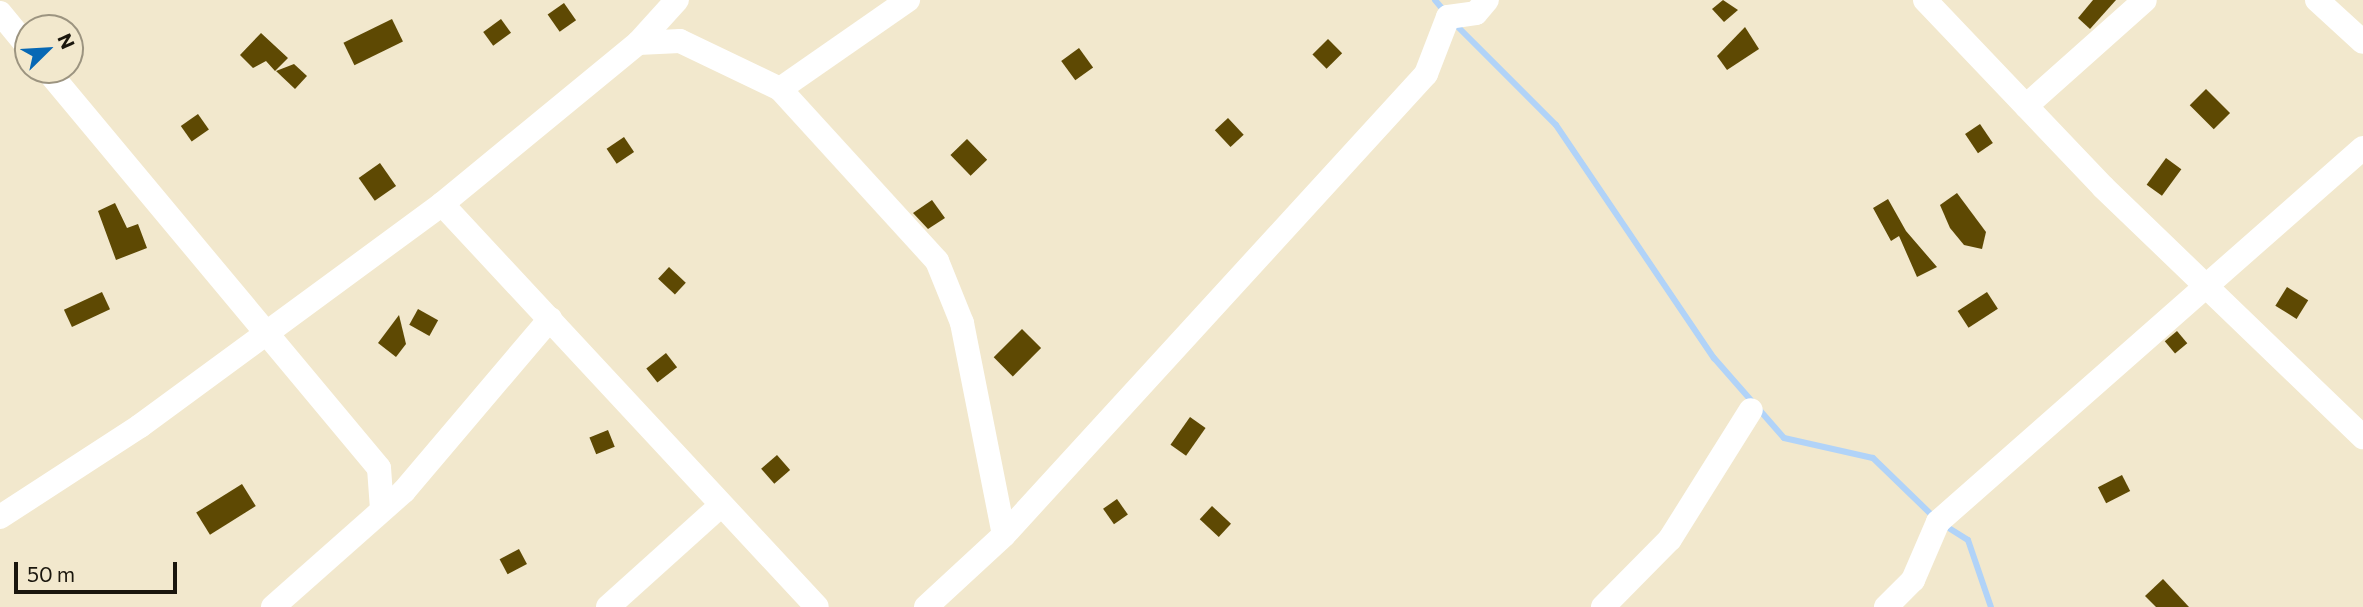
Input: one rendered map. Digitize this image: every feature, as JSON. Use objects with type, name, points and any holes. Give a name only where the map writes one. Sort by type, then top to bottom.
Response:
[{"type":"street","points":[[0,517],[263,336],[442,204],[638,43],[677,0]]},
{"type":"street","points":[[780,89],[908,0]]},
{"type":"street","points":[[926,607],[1003,535],[1426,74],[1448,17],[1475,13],[1487,0]]},
{"type":"street","points":[[1925,0],[2026,106],[2363,437]]},
{"type":"street","points":[[2026,106],[2145,0]]},
{"type":"street","points":[[2317,0],[2363,42]]},
{"type":"street","points":[[0,13],[14,30]]},
{"type":"street","points":[[638,43],[680,41],[780,89],[885,199],[951,282],[1003,535]]},
{"type":"street","points":[[58,84],[263,336],[379,468],[382,509]]},
{"type":"street","points":[[1886,607],[1913,580],[1938,522],[2210,289],[2363,148]]},
{"type":"street","points":[[442,204],[550,319],[719,507],[817,607]]},
{"type":"street","points":[[273,607],[422,472],[522,344],[550,319]]},
{"type":"street","points":[[1603,607],[1670,539],[1751,410]]},
{"type":"street","points":[[379,468],[422,472]]},
{"type":"street","points":[[608,607],[719,507]]},
{"type":"building","points":[[1723,0],[1738,10],[1724,22],[1712,9]]},
{"type":"building","points":[[2093,0],[2116,0],[2090,29],[2078,18]]},
{"type":"building","points":[[564,3],[576,20],[560,32],[548,14]]},
{"type":"building","points":[[392,19],[403,41],[354,65],[343,43]]},
{"type":"building","points":[[501,19],[511,33],[493,46],[483,32]]},
{"type":"building","points":[[1745,27],[1759,49],[1727,70],[1717,56]]},
{"type":"building","points":[[261,33],[288,58],[275,71],[266,61],[253,68],[240,55]]},
{"type":"building","points":[[1328,39],[1342,53],[1327,69],[1312,55]]},
{"type":"building","points":[[1079,48],[1093,67],[1075,80],[1061,61]]},
{"type":"building","points":[[294,64],[307,76],[295,89],[276,71]]},
{"type":"building","points":[[2206,89],[2230,113],[2214,129],[2190,105]]},
{"type":"building","points":[[198,114],[209,130],[192,142],[181,126]]},
{"type":"building","points":[[1228,118],[1244,135],[1231,147],[1215,130]]},
{"type":"building","points":[[1980,124],[1993,143],[1978,153],[1965,134]]},
{"type":"building","points":[[624,137],[634,152],[617,164],[607,149]]},
{"type":"building","points":[[967,139],[987,160],[971,176],[950,155]]},
{"type":"building","points":[[2166,158],[2181,169],[2162,196],[2147,185]]},
{"type":"building","points":[[380,163],[396,186],[375,201],[359,178]]},
{"type":"building","points":[[1957,193],[1986,232],[1982,249],[1964,245],[1950,228],[1940,205]]},
{"type":"building","points":[[1888,199],[1906,231],[1937,267],[1917,277],[1899,236],[1891,241],[1873,208]]},
{"type":"building","points":[[932,200],[945,218],[928,229],[913,213]]},
{"type":"building","points":[[115,203],[127,228],[138,224],[147,248],[116,260],[98,211]]},
{"type":"building","points":[[669,267],[686,283],[675,294],[658,279]]},
{"type":"building","points":[[2287,287],[2308,300],[2297,319],[2275,306]]},
{"type":"building","points":[[102,292],[110,309],[72,327],[64,310]]},
{"type":"building","points":[[1987,292],[1998,309],[1969,328],[1958,311]]},
{"type":"building","points":[[418,309],[438,320],[429,336],[409,325]]},
{"type":"building","points":[[399,315],[406,344],[396,357],[378,343]]},
{"type":"building","points":[[1022,329],[1041,348],[1013,376],[994,357]]},
{"type":"building","points":[[2177,331],[2187,343],[2175,354],[2165,341]]},
{"type":"building","points":[[666,353],[677,367],[657,383],[646,368]]},
{"type":"building","points":[[1190,417],[1206,428],[1186,456],[1170,445]]},
{"type":"building","points":[[608,430],[615,447],[596,454],[589,437]]},
{"type":"building","points":[[777,455],[790,470],[774,484],[761,469]]},
{"type":"building","points":[[2122,475],[2130,491],[2106,503],[2098,487]]},
{"type":"building","points":[[242,484],[256,506],[210,535],[196,513]]},
{"type":"building","points":[[1117,499],[1128,515],[1114,524],[1103,509]]},
{"type":"building","points":[[1212,506],[1231,524],[1219,537],[1200,519]]},
{"type":"building","points":[[519,549],[527,564],[508,574],[500,559]]},
{"type":"building","points":[[2163,579],[2189,607],[2156,607],[2145,596]]},
{"type":"waterway","points":[[1435,0],[1445,12]]},
{"type":"waterway","points":[[1454,23],[1556,125],[1714,358],[1784,438],[1873,458],[1935,518]]},
{"type":"waterway","points":[[1944,525],[1968,540],[1991,607]]}]
